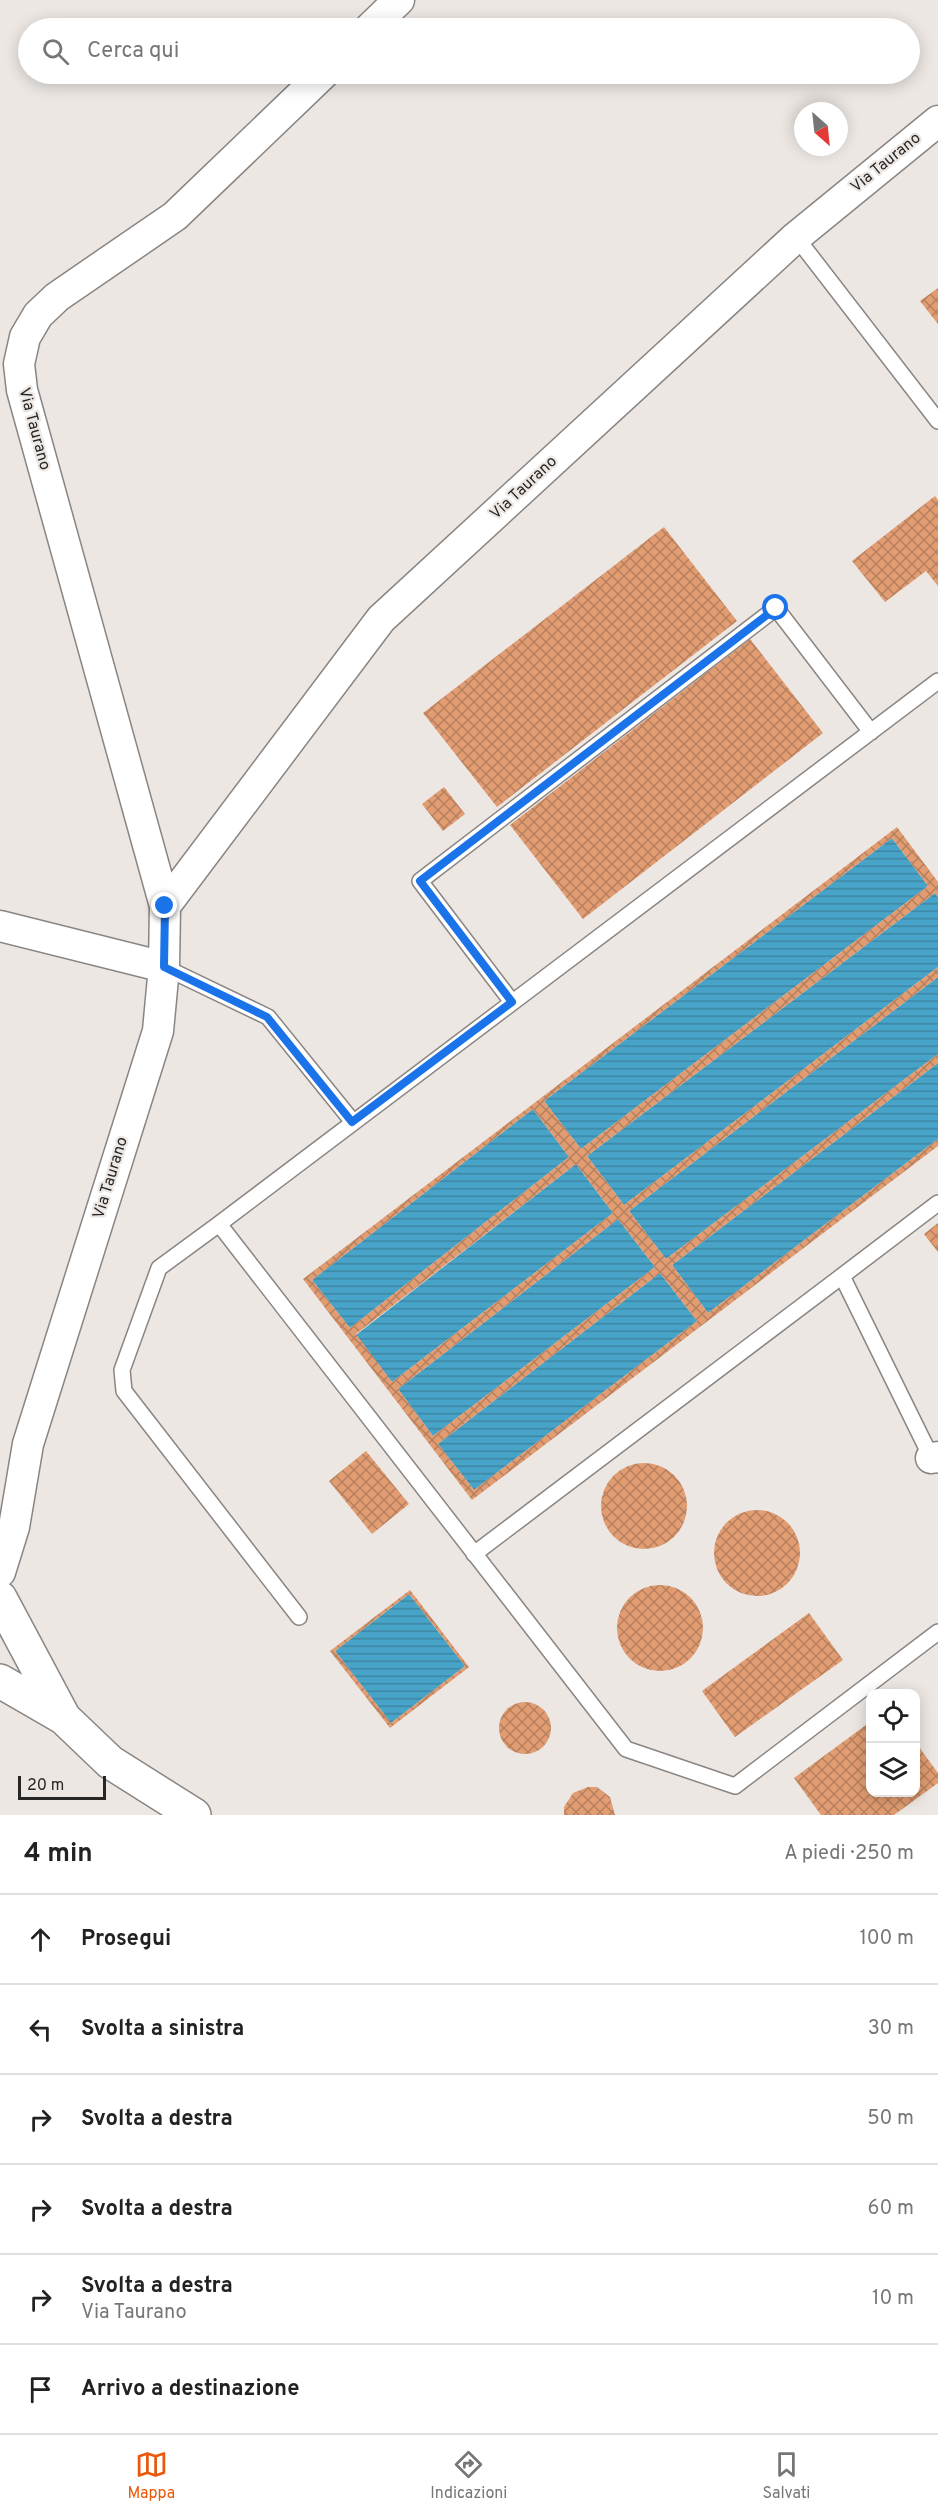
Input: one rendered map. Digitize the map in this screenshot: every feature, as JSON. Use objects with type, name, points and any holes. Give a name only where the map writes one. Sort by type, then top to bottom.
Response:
[{"type":"street","points":[[380,18],[399,0]]},
{"type":"street","name":"Via Taurano","points":[[0,1572],[14,1527],[28,1444],[158,1030],[164,967],[165,906],[22,390],[19,364],[25,337],[38,315],[57,297],[175,216],[313,84]]},
{"type":"street","name":"Via Taurano","points":[[165,906],[381,619],[796,237],[938,121]]},
{"type":"street","points":[[0,926],[164,967]]},
{"type":"street","name":"Via Taurano","points":[[0,1474],[28,1444]]},
{"type":"street","points":[[0,1598],[64,1718]]},
{"type":"street","points":[[0,1681],[64,1718],[110,1762],[194,1815]]},
{"type":"lane","points":[[796,237],[938,421]]},
{"type":"lane","points":[[512,1002],[420,881],[776,608],[871,732]]},
{"type":"lane","points":[[298,1617],[124,1391],[122,1370],[159,1268],[938,681]]},
{"type":"lane","points":[[164,967],[267,1017],[352,1122]]},
{"type":"lane","points":[[474,1554],[938,1203]]},
{"type":"lane","points":[[219,1224],[626,1749],[735,1786],[938,1632]]},
{"type":"lane","points":[[842,1276],[936,1462]]},
{"type":"water","points":[[892,838],[928,886],[581,1149],[544,1101]]},
{"type":"water","points":[[935,893],[938,897],[938,967],[624,1205],[587,1156]]},
{"type":"water","points":[[938,977],[938,1054],[666,1259],[629,1211]]},
{"type":"water","points":[[938,1063],[938,1139],[708,1313],[672,1265]]},
{"type":"water","points":[[533,1109],[569,1157],[350,1328],[312,1280]]},
{"type":"water","points":[[576,1164],[613,1213],[392,1382],[356,1335]]},
{"type":"water","points":[[618,1219],[655,1267],[433,1436],[398,1389]]},
{"type":"water","points":[[660,1273],[697,1321],[474,1490],[438,1444]]},
{"type":"water","points":[[409,1594],[465,1666],[391,1723],[335,1651]]},
{"type":"building","points":[[938,288],[938,324],[920,301]]},
{"type":"building","points":[[935,496],[938,500],[938,586],[926,571],[885,602],[852,561]]},
{"type":"building","points":[[664,527],[737,621],[497,807],[423,713]]},
{"type":"building","points":[[750,639],[823,733],[583,919],[510,825]]},
{"type":"building","points":[[444,787],[465,814],[443,831],[422,804]]},
{"type":"building","points":[[897,827],[938,882],[938,897],[935,893],[587,1156],[624,1205],[938,967],[938,977],[629,1211],[666,1259],[938,1054],[938,1063],[672,1265],[708,1313],[938,1139],[938,1146],[472,1500],[303,1279]],"holes":[[[892,838],[928,886],[581,1149],[544,1101]],[[533,1109],[569,1157],[350,1328],[312,1280]],[[576,1164],[613,1213],[392,1382],[356,1334]],[[618,1219],[655,1267],[433,1436],[398,1389]],[[660,1273],[697,1321],[474,1490],[438,1444]]]},
{"type":"building","points":[[938,1223],[938,1252],[924,1234]]},
{"type":"building","points":[[366,1451],[409,1504],[372,1534],[329,1481]]},
{"type":"building","points":[[644,1463],[668,1470],[680,1482],[687,1506],[680,1530],[668,1542],[644,1549],[620,1542],[608,1530],[601,1506],[608,1482],[620,1470]]},
{"type":"building","points":[[757,1510],[781,1517],[793,1529],[800,1553],[793,1577],[781,1589],[757,1596],[733,1589],[721,1577],[714,1553],[721,1529],[733,1517]]},
{"type":"building","points":[[660,1585],[684,1592],[696,1604],[703,1628],[696,1652],[684,1664],[660,1671],[636,1664],[624,1652],[617,1628],[624,1604],[636,1592]]},
{"type":"building","points":[[410,1590],[469,1667],[390,1728],[330,1651]],"holes":[[[409,1594],[465,1666],[391,1723],[335,1651]]]},
{"type":"building","points":[[809,1613],[843,1660],[735,1737],[702,1691]]},
{"type":"building","points":[[525,1702],[535,1704],[543,1710],[549,1718],[551,1728],[549,1738],[543,1746],[535,1752],[525,1754],[515,1752],[507,1746],[501,1738],[499,1728],[501,1718],[507,1710],[515,1704]]},
{"type":"building","points":[[866,1725],[866,1797],[919,1797],[894,1815],[821,1815],[794,1778]]},
{"type":"building","points":[[920,1748],[938,1773],[938,1783],[920,1796]]},
{"type":"building","points":[[588,1787],[597,1787],[610,1797],[615,1815],[564,1815],[564,1807],[573,1793]]},
{"type":"route","points":[[165,906],[164,967],[267,1017],[352,1122],[512,1002],[420,881],[776,608]]}]
